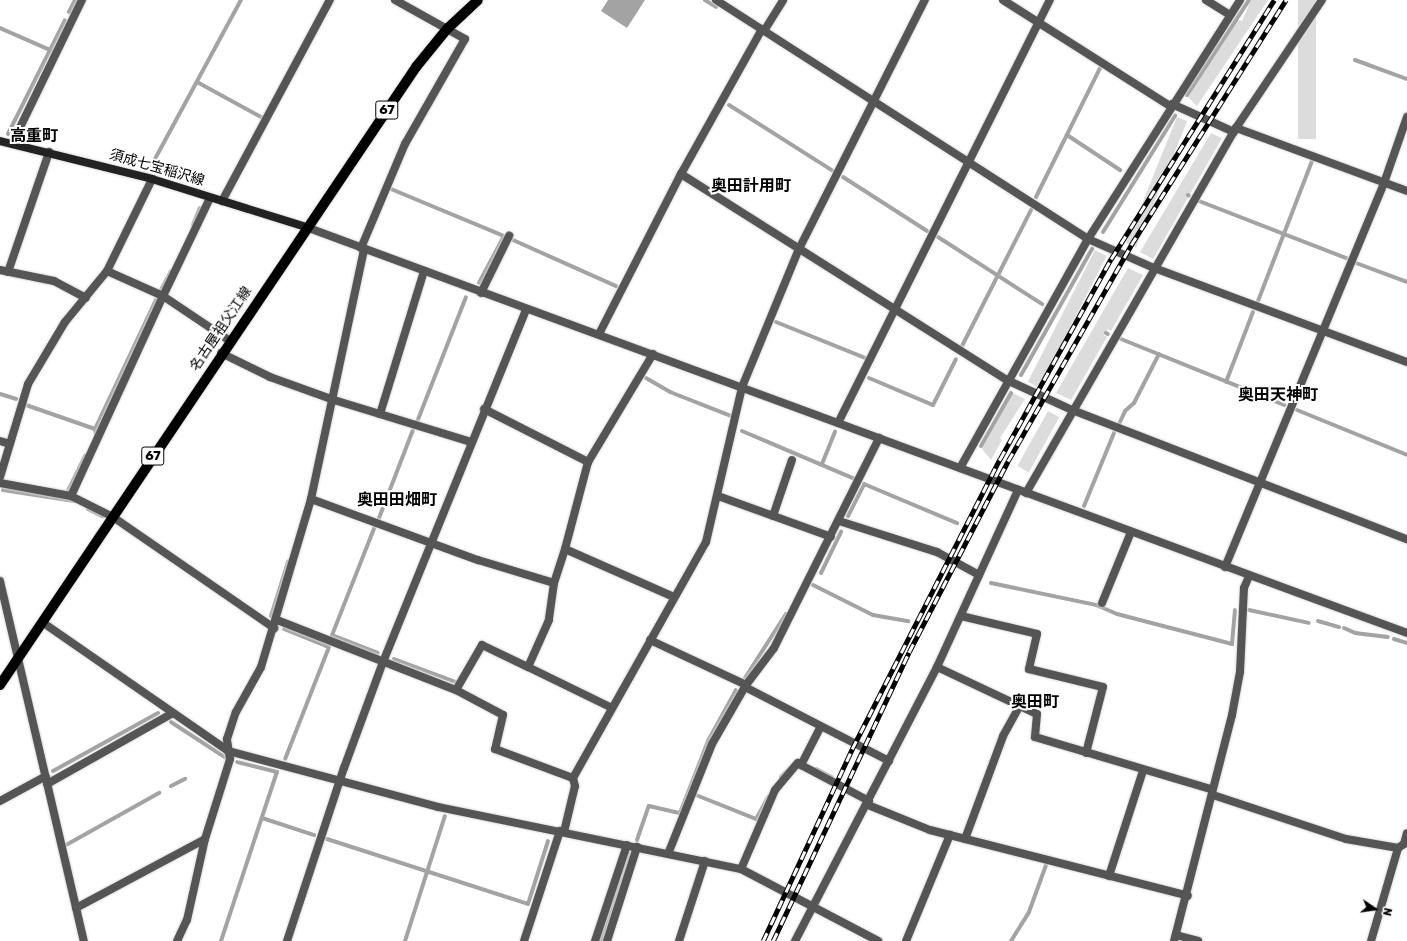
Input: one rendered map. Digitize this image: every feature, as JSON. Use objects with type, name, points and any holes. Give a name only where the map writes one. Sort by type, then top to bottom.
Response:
[{"type":"main road","name":"名古屋祖父江線","points":[[0,685],[306,227],[446,29],[478,0]]},
{"type":"main road","name":"須成七宝稲沢線","points":[[0,141],[50,152],[152,179],[306,227]]},
{"type":"street","points":[[12,144],[82,0]]},
{"type":"street","points":[[222,201],[330,0]]},
{"type":"street","points":[[177,941],[187,920],[205,839],[230,759],[227,739],[236,712],[261,667],[311,499],[334,400],[340,350],[363,248],[405,144],[465,39],[395,0]]},
{"type":"street","points":[[716,0],[1088,240],[1154,268],[1407,362]]},
{"type":"street","points":[[599,334],[681,174],[763,30],[783,0]]},
{"type":"street","points":[[524,941],[562,831],[575,786],[573,778],[706,542],[718,496],[742,386],[799,249],[925,0]]},
{"type":"street","points":[[1003,0],[1171,105],[1235,130],[1407,191]]},
{"type":"street","points":[[838,423],[893,310],[1050,0]]},
{"type":"street","points":[[1206,0],[1230,15]]},
{"type":"street","points":[[960,468],[1088,240],[1171,105],[1240,0]]},
{"type":"street","points":[[795,941],[812,905],[868,803],[937,668],[980,575],[1022,491],[1072,410],[1235,130],[1322,0]]},
{"type":"street","points":[[1225,567],[1384,183],[1407,117]]},
{"type":"street","points":[[50,152],[4,271],[54,281],[86,298]]},
{"type":"street","points":[[681,174],[893,310],[1009,381],[1072,410],[1260,484],[1407,539]]},
{"type":"street","points":[[0,477],[28,384],[65,322],[107,271],[152,179]]},
{"type":"street","points":[[71,496],[210,198]]},
{"type":"street","points":[[306,227],[526,309],[742,386],[1249,576],[1407,633]]},
{"type":"street","points":[[482,292],[509,236]]},
{"type":"street","points":[[107,271],[163,296],[230,341]]},
{"type":"street","points":[[380,414],[424,271]]},
{"type":"street","points":[[287,941],[340,781],[383,662],[431,544],[470,442],[526,309]]},
{"type":"street","points":[[221,353],[270,377],[334,400],[470,442]]},
{"type":"street","points":[[528,667],[548,620],[554,583],[565,549],[588,462],[654,354]]},
{"type":"street","points":[[484,409],[588,462]]},
{"type":"street","points":[[668,854],[712,744],[746,686],[774,648],[839,521],[879,438]]},
{"type":"street","points":[[0,441],[10,444]]},
{"type":"street","points":[[772,516],[792,460]]},
{"type":"street","points":[[0,483],[71,496],[113,517],[275,624],[383,662],[456,690],[503,715],[495,749],[573,778]]},
{"type":"street","points":[[718,496],[831,537]]},
{"type":"street","points":[[311,499],[431,544],[554,583]]},
{"type":"street","points":[[839,521],[937,552],[980,575]]},
{"type":"street","points":[[1102,603],[1131,532]]},
{"type":"street","points":[[565,549],[674,597]]},
{"type":"street","points":[[1198,941],[1175,938],[1188,896],[1240,672],[1244,588],[1249,576]]},
{"type":"street","points":[[0,581],[84,941]]},
{"type":"street","points":[[961,616],[1037,634],[1029,669],[1103,687],[1086,753]]},
{"type":"street","points":[[42,622],[171,714],[228,751],[438,807],[562,831],[741,869],[878,941]]},
{"type":"street","points":[[650,640],[746,686],[820,728],[889,761]]},
{"type":"street","points":[[456,690],[482,645],[612,708]]},
{"type":"street","points":[[937,668],[1037,714],[1035,737],[1143,772],[1212,792],[1346,839],[1403,846]]},
{"type":"street","points":[[965,839],[1003,736],[1019,707]]},
{"type":"street","points":[[0,801],[46,780],[171,714]]},
{"type":"street","points":[[801,765],[820,728]]},
{"type":"street","points":[[741,869],[776,790],[798,763],[868,803],[950,835],[1188,896]]},
{"type":"street","points":[[1109,876],[1143,772]]},
{"type":"street","points":[[1371,941],[1407,833]]},
{"type":"street","points":[[906,941],[950,835]]},
{"type":"street","points":[[76,908],[205,839]]},
{"type":"street","points":[[595,941],[627,845]]},
{"type":"street","points":[[607,941],[637,847]]},
{"type":"street","points":[[679,941],[705,861]]},
{"type":"shaded area","points":[[608,0],[645,0],[627,28],[601,11]]},
{"type":"shaded area","points":[[1251,0],[1268,0],[1197,106],[1188,97],[1237,20],[1242,21]]},
{"type":"shaded area","points":[[1298,0],[1316,0],[1316,139],[1298,139]]},
{"type":"shaded area","points":[[1177,117],[1187,121],[1136,247],[1126,243]]},
{"type":"shaded area","points":[[1211,133],[1222,138],[1153,259],[1140,252]]},
{"type":"shaded area","points":[[1095,250],[1107,256],[1039,388],[1028,382]]},
{"type":"shaded area","points":[[1128,268],[1143,275],[1111,331],[1108,329],[1104,335],[1107,337],[1071,400],[1056,393]]},
{"type":"shaded area","points":[[1013,393],[1025,399],[1000,438],[1002,440],[991,460],[982,449]]},
{"type":"shaded area","points":[[1048,411],[1059,417],[1029,472],[1017,466]]},
{"type":"waterway","points":[[69,12],[75,0]]},
{"type":"waterway","points":[[149,170],[241,0]]},
{"type":"waterway","points":[[705,0],[716,7]]},
{"type":"waterway","points":[[1187,95],[1249,0]]},
{"type":"waterway","points":[[8,134],[65,20]]},
{"type":"waterway","points":[[0,28],[50,50]]},
{"type":"waterway","points":[[1355,60],[1407,79]]},
{"type":"waterway","points":[[1036,197],[1100,68]]},
{"type":"waterway","points":[[197,82],[261,117]]},
{"type":"waterway","points":[[729,105],[833,171]]},
{"type":"waterway","points":[[1103,232],[1175,116]]},
{"type":"waterway","points":[[1067,135],[1120,170]]},
{"type":"waterway","points":[[1258,301],[1312,161]]},
{"type":"waterway","points":[[843,177],[927,231]]},
{"type":"waterway","points":[[391,189],[504,236],[479,283]]},
{"type":"waterway","points":[[1199,201],[1346,258]]},
{"type":"waterway","points":[[193,225],[200,208]]},
{"type":"waterway","points":[[962,346],[1031,210]]},
{"type":"waterway","points":[[938,237],[1042,304]]},
{"type":"waterway","points":[[513,240],[616,286]]},
{"type":"waterway","points":[[1021,375],[1092,249]]},
{"type":"waterway","points":[[1356,263],[1407,282]]},
{"type":"waterway","points":[[161,290],[171,271]]},
{"type":"waterway","points":[[417,422],[466,297]]},
{"type":"waterway","points":[[96,434],[95,429],[156,300]]},
{"type":"waterway","points":[[1226,382],[1253,312]]},
{"type":"waterway","points":[[776,322],[865,358]]},
{"type":"waterway","points":[[1121,339],[1284,405]]},
{"type":"waterway","points":[[1119,424],[1125,411],[1134,403],[1159,354]]},
{"type":"waterway","points":[[869,378],[933,405],[956,359]]},
{"type":"waterway","points":[[646,378],[670,392],[731,416]]},
{"type":"waterway","points":[[981,446],[1011,393]]},
{"type":"waterway","points":[[0,394],[16,399]]},
{"type":"waterway","points":[[26,405],[95,429]]},
{"type":"waterway","points":[[1297,410],[1407,455]]},
{"type":"waterway","points":[[379,518],[413,430]]},
{"type":"waterway","points":[[742,431],[855,479]]},
{"type":"waterway","points":[[822,464],[835,432]]},
{"type":"waterway","points":[[1084,506],[1114,433]]},
{"type":"waterway","points":[[68,491],[85,456]]},
{"type":"waterway","points":[[848,516],[864,484],[957,523]]},
{"type":"waterway","points":[[3,490],[74,501]]},
{"type":"waterway","points":[[88,509],[102,516]]},
{"type":"waterway","points":[[375,526],[332,635],[378,653]]},
{"type":"waterway","points":[[821,573],[841,532]]},
{"type":"waterway","points":[[271,616],[288,562]]},
{"type":"waterway","points":[[991,583],[1096,605],[1117,614],[1232,644],[1235,610]]},
{"type":"waterway","points":[[813,585],[873,615],[908,621]]},
{"type":"waterway","points":[[1249,610],[1309,623]]},
{"type":"waterway","points":[[745,678],[786,614]]},
{"type":"waterway","points":[[1318,621],[1339,627]]},
{"type":"waterway","points":[[1344,628],[1355,633],[1388,637]]},
{"type":"waterway","points":[[284,629],[329,647],[285,759]]},
{"type":"waterway","points":[[1394,639],[1407,643]]},
{"type":"waterway","points":[[394,659],[456,682]]},
{"type":"waterway","points":[[637,840],[649,806],[680,813],[708,741],[736,690]]},
{"type":"waterway","points":[[53,771],[158,713]]},
{"type":"waterway","points":[[171,722],[226,758]]},
{"type":"waterway","points":[[781,777],[798,760]]},
{"type":"waterway","points":[[221,941],[277,772],[237,762]]},
{"type":"waterway","points":[[816,769],[832,777]]},
{"type":"waterway","points":[[171,786],[185,779]]},
{"type":"waterway","points":[[66,845],[159,793]]},
{"type":"waterway","points":[[696,795],[756,819],[768,797]]},
{"type":"waterway","points":[[405,941],[445,816]]},
{"type":"waterway","points":[[262,818],[314,835]]},
{"type":"waterway","points":[[327,839],[528,904],[548,841]]},
{"type":"waterway","points":[[601,941],[630,852]]},
{"type":"waterway","points":[[1011,941],[1029,912],[1046,865]]},
{"type":"railway","points":[[763,941],[852,749],[1000,459],[1111,259],[1274,0]]},
{"type":"railway","points":[[773,941],[909,652],[1008,461],[1131,245],[1286,0]]},
{"type":"district","name":"高重町","points":[[34,136]]},
{"type":"district","name":"奥田計用町","points":[[751,186]]},
{"type":"district","name":"奥田天神町","points":[[1278,395]]},
{"type":"district","name":"奥田田畑町","points":[[397,500]]},
{"type":"district","name":"奥田町","points":[[1035,702]]}]
